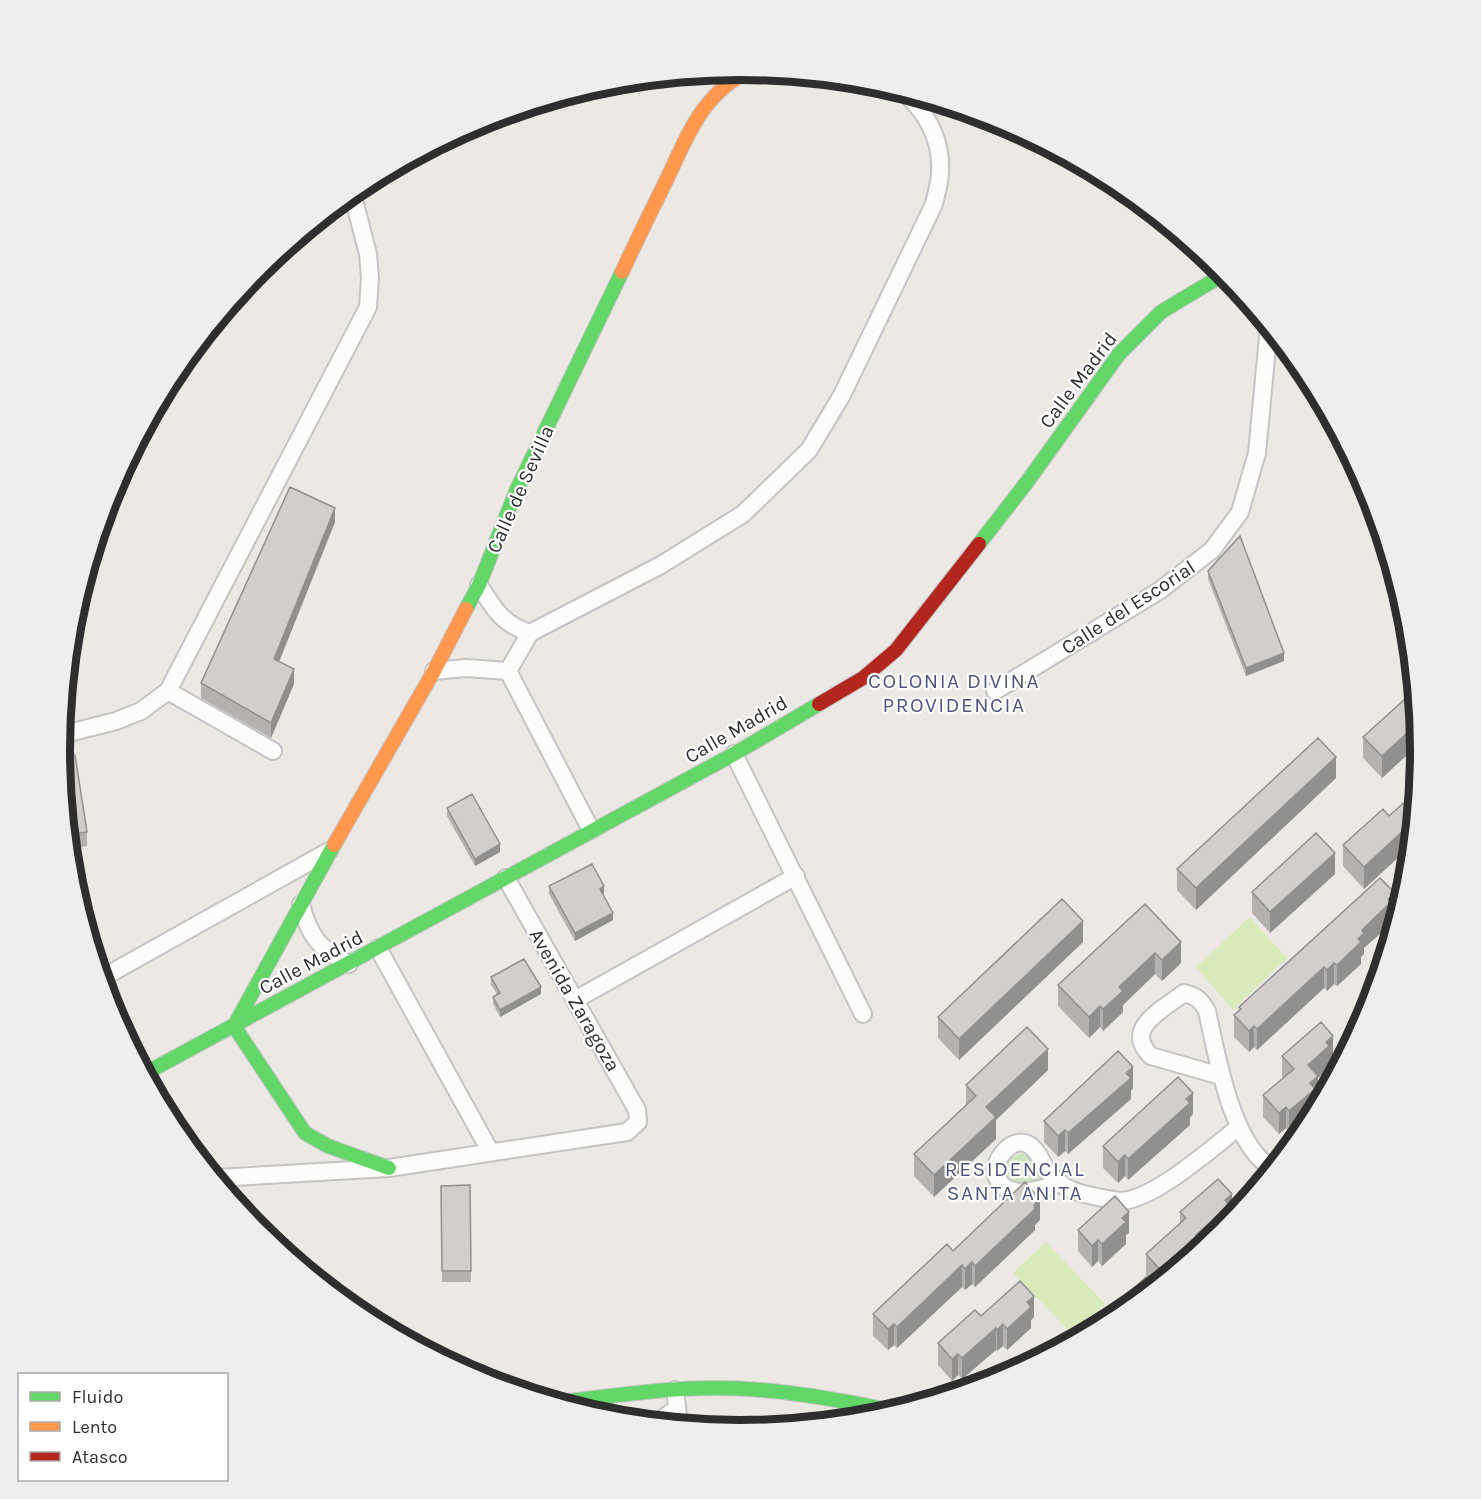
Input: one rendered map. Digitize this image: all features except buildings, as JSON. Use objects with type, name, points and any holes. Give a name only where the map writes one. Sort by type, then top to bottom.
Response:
[{"type":"street","name":"Calle de Sevilla","points":[[234,1026],[330,851],[434,671],[479,585],[517,489],[691,127],[714,93],[730,80]]},
{"type":"street","points":[[508,670],[530,633],[661,565],[743,514],[809,450],[842,395],[934,204],[940,174],[940,149],[930,124],[914,102]]},
{"type":"street","points":[[71,733],[116,721],[141,711],[168,691],[368,307],[370,278],[368,254],[355,202]]},
{"type":"street","name":"Calle Madrid","points":[[152,1070],[734,754],[863,678],[896,650],[1027,482],[1119,354],[1161,312],[1216,278]]},
{"type":"street","name":"Calle del Escorial","points":[[995,691],[1159,591],[1212,550],[1240,512],[1257,453],[1268,337]]},
{"type":"street","points":[[479,585],[505,622],[516,629],[530,633]]},
{"type":"street","points":[[434,671],[466,668],[508,670]]},
{"type":"street","points":[[508,670],[591,830]]},
{"type":"street","points":[[168,691],[273,751]]},
{"type":"street","points":[[734,754],[863,1014]]},
{"type":"street","points":[[109,974],[330,851]]},
{"type":"street","points":[[575,1000],[796,876]]},
{"type":"street","name":"Avenida Zaragoza","points":[[490,1151],[627,1132],[638,1122],[637,1110],[506,879]]},
{"type":"street","points":[[301,904],[306,923],[316,941],[331,955],[349,964]]},
{"type":"street","points":[[226,1177],[389,1168],[490,1151],[378,948]]},
{"type":"street","points":[[1221,1076],[1151,1056],[1142,1044],[1144,1023],[1184,993],[1202,1002],[1207,1011],[1221,1076],[1239,1127],[1259,1157],[1263,1168]]},
{"type":"street","points":[[234,1026],[305,1133],[328,1146],[389,1168]]},
{"type":"street","points":[[1060,1183],[1073,1192],[1122,1201],[1148,1193],[1186,1168],[1239,1127]]},
{"type":"street","points":[[1259,1157],[1267,1163]]},
{"type":"street","points":[[580,1400],[675,1390],[738,1389],[873,1407]]},
{"type":"street","points":[[675,1390],[678,1416]]},
{"type":"green space","points":[[1250,917],[1287,958],[1233,1010],[1196,967]]},
{"type":"green space","points":[[1022,1153],[1029,1157],[1047,1179],[1036,1184],[1011,1183],[1004,1176],[1008,1161]]},
{"type":"green space","points":[[1046,1242],[1105,1304],[1083,1325],[1070,1332],[1013,1273]]},
{"type":"traffic: fast","points":[[466,609],[479,585],[517,489],[622,272]]},
{"type":"traffic: fast","points":[[979,544],[1027,482],[1119,354],[1161,312],[1217,279]]},
{"type":"traffic: fast","points":[[152,1070],[734,754],[819,704]]},
{"type":"traffic: fast","points":[[334,845],[234,1026],[305,1133],[328,1146],[389,1168]]},
{"type":"traffic: fast","points":[[579,1400],[677,1389],[738,1388],[805,1395],[872,1407]]},
{"type":"traffic: slow","points":[[622,272],[698,117],[708,103],[733,80]]},
{"type":"traffic: slow","points":[[334,845],[434,671],[466,609]]},
{"type":"traffic: jam","points":[[819,704],[863,678],[896,650],[979,544]]},
{"type":"district","name":"COLONIA DIVINA PROVIDENCIA","points":[[954,693]]},
{"type":"district","name":"RESIDENCIAL SANTA ANITA","points":[[1015,1181]]}]
